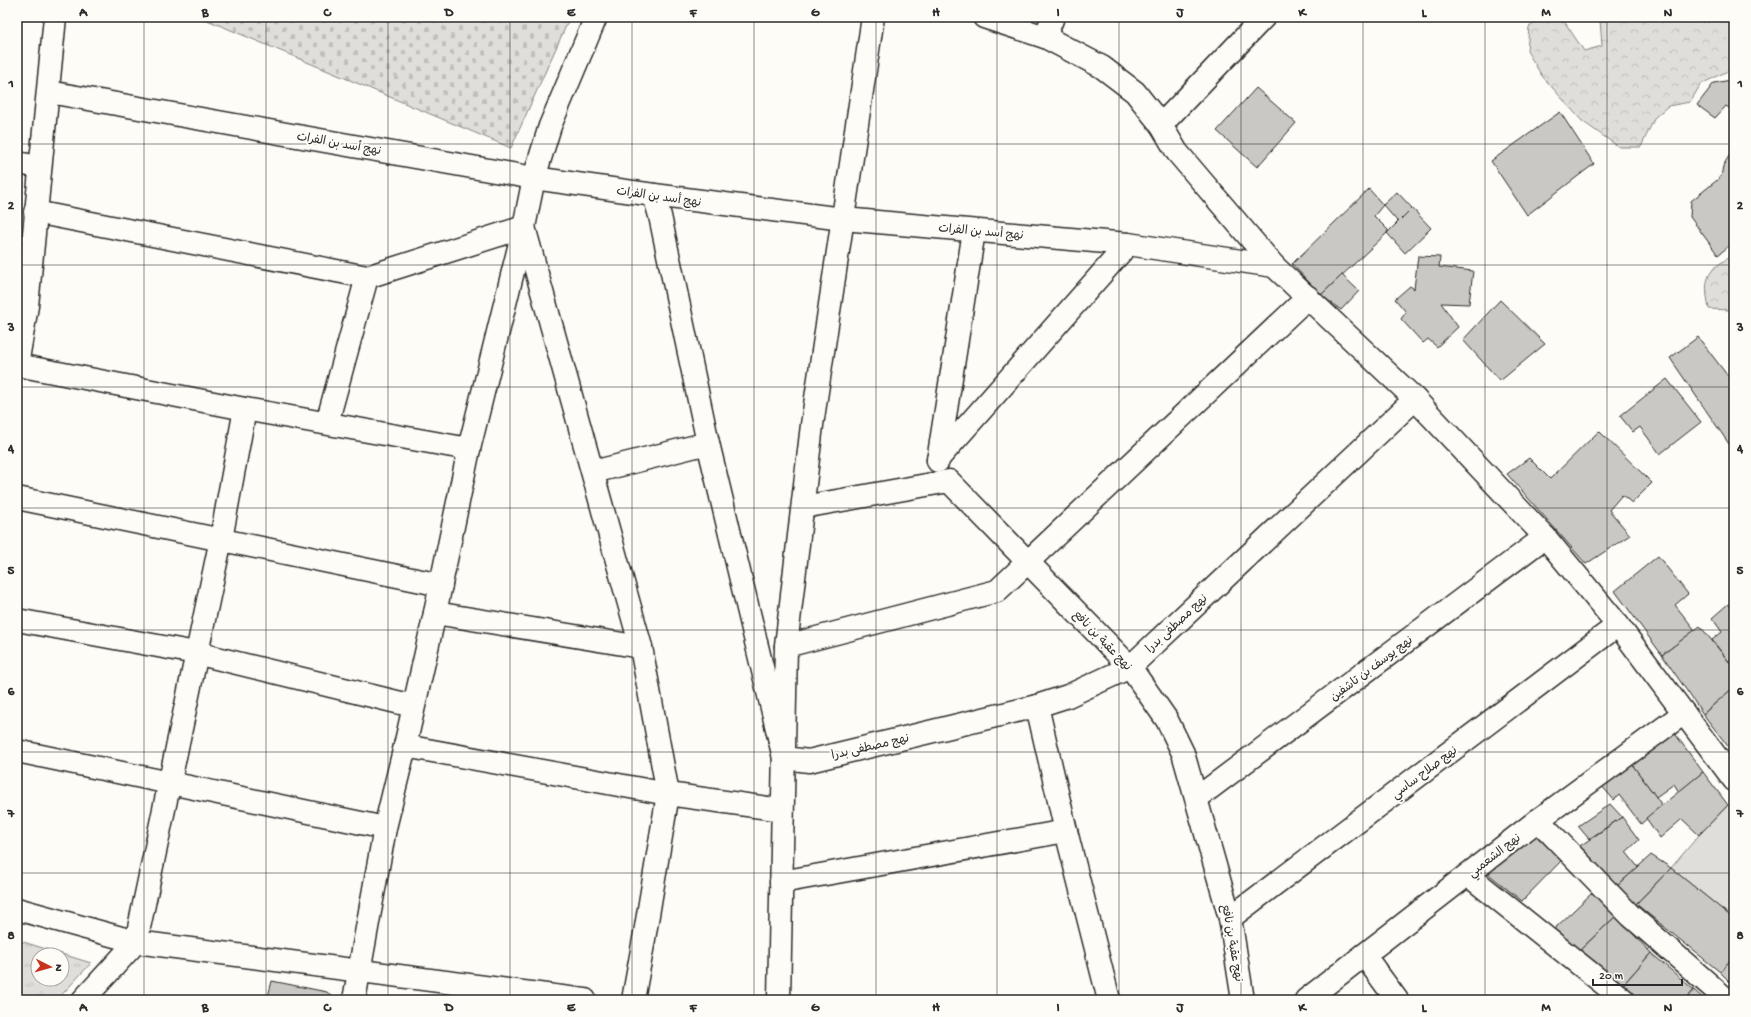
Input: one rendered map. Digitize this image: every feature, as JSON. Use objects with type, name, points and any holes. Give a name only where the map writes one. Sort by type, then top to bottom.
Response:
[{"type":"street","points":[[55,17],[49,92],[35,212],[27,306],[17,365],[246,409],[469,449]]},
{"type":"street","points":[[354,1000],[385,828],[435,613],[469,449],[524,227],[534,178],[550,126],[596,17]]},
{"type":"street","points":[[779,1000],[786,646],[812,425],[874,17]]},
{"type":"street","points":[[984,17],[1045,37],[1102,67],[1135,92],[1161,125],[1177,152],[1274,266],[1415,399],[1545,537],[1618,625],[1734,780]]},
{"type":"street","points":[[1045,37],[1053,17]]},
{"type":"street","points":[[1161,125],[1264,17]]},
{"type":"street","name":"نهج أسد بن الفرات","points":[[49,92],[534,178],[843,219],[1128,244],[1274,266]]},
{"type":"street","points":[[17,163],[40,167]]},
{"type":"street","points":[[654,195],[660,216],[708,443],[784,758]]},
{"type":"street","points":[[35,212],[367,276],[524,227]]},
{"type":"street","points":[[524,227],[641,647],[668,794],[644,939],[632,1000]]},
{"type":"street","points":[[938,484],[938,459],[974,231]]},
{"type":"street","points":[[938,459],[1128,244]]},
{"type":"street","points":[[327,423],[367,276]]},
{"type":"street","points":[[786,646],[997,591],[1308,297]]},
{"type":"street","name":"نهج مصطفى بدرا","points":[[784,758],[809,760],[1037,706],[1068,696],[1130,667],[1415,399]]},
{"type":"street","points":[[83,1000],[136,942],[221,539],[246,409]]},
{"type":"street","points":[[593,472],[708,443]]},
{"type":"street","name":"نهج عقبة بن نافع","points":[[803,507],[950,481],[1130,667],[1167,720],[1183,753],[1230,918],[1243,1000]]},
{"type":"street","points":[[17,498],[441,585]]},
{"type":"street","name":"نهج يوسف بن تاشفين","points":[[1197,798],[1545,537]]},
{"type":"street","points":[[435,613],[641,647]]},
{"type":"street","points":[[17,620],[196,653],[413,706]]},
{"type":"street","name":"نهج صلاح ساسي","points":[[1230,918],[1618,625]]},
{"type":"street","points":[[1037,706],[1066,832],[1109,1000]]},
{"type":"street","name":"نهج الشعمبي","points":[[1306,1000],[1538,820],[1684,713]]},
{"type":"street","points":[[405,746],[668,794],[782,810]]},
{"type":"street","points":[[17,751],[385,828]]},
{"type":"street","points":[[1538,820],[1631,916],[1727,1000]]},
{"type":"street","points":[[781,882],[1066,832]]},
{"type":"street","points":[[1468,875],[1624,1000]]},
{"type":"street","points":[[17,909],[136,942],[585,1000]]},
{"type":"street","points":[[1364,955],[1397,1000]]},
{"type":"green space","points":[[200,17],[570,17],[511,148]]},
{"type":"green space","points":[[1544,17],[1564,21],[1584,51],[1602,46],[1600,20],[1595,17],[1734,17],[1734,68],[1701,84],[1690,102],[1668,106],[1655,117],[1641,147],[1619,147],[1582,121],[1542,76],[1527,51],[1529,27]]},
{"type":"green space","points":[[1734,255],[1734,307],[1728,310],[1709,309],[1706,290],[1709,276],[1717,265]]},
{"type":"green space","points":[[1728,805],[1734,810],[1734,919],[1671,868],[1699,835]]},
{"type":"green space","points":[[17,940],[40,947],[30,947],[30,987],[69,987],[57,1000],[17,1000]]},
{"type":"green space","points":[[70,956],[91,963],[70,986]]},
{"type":"building","points":[[1731,80],[1734,82],[1734,111],[1726,106],[1715,118],[1697,105],[1714,83]]},
{"type":"building","points":[[1256,88],[1296,123],[1257,167],[1217,131]]},
{"type":"building","points":[[1560,112],[1594,164],[1527,215],[1491,161]]},
{"type":"building","points":[[1729,156],[1734,158],[1734,242],[1718,255],[1690,217],[1691,201],[1721,177],[1723,166]]},
{"type":"building","points":[[1369,189],[1383,205],[1374,216],[1388,230],[1387,233],[1321,295],[1292,264]]},
{"type":"building","points":[[1397,192],[1412,208],[1398,222],[1383,205]]},
{"type":"building","points":[[1412,208],[1431,228],[1405,253],[1387,233]]},
{"type":"building","points":[[1418,256],[1440,257],[1439,267],[1473,271],[1469,304],[1441,303],[1458,327],[1437,347],[1428,339],[1423,343],[1401,319],[1406,312],[1395,299],[1410,286],[1414,289]]},
{"type":"building","points":[[1342,275],[1359,291],[1341,310],[1321,295]]},
{"type":"building","points":[[1500,300],[1545,344],[1500,381],[1463,340]]},
{"type":"building","points":[[1698,337],[1734,384],[1734,440],[1729,444],[1670,358]]},
{"type":"building","points":[[1667,379],[1701,422],[1660,454],[1640,427],[1633,432],[1620,416]]},
{"type":"building","points":[[1599,431],[1652,483],[1632,503],[1622,495],[1609,510],[1630,535],[1586,564],[1507,474],[1529,458],[1550,479]]},
{"type":"building","points":[[1658,556],[1688,594],[1675,605],[1695,630],[1662,655],[1615,591]]},
{"type":"building","points":[[1728,604],[1734,611],[1734,668],[1712,640],[1722,632],[1712,618]]},
{"type":"building","points":[[1700,626],[1734,668],[1734,687],[1703,714],[1662,655]]},
{"type":"building","points":[[1734,687],[1734,754],[1703,714]]},
{"type":"building","points":[[1673,731],[1703,772],[1679,792],[1674,784],[1656,797],[1631,763]]},
{"type":"building","points":[[1631,763],[1662,805],[1641,824],[1619,795],[1614,800],[1601,785]]},
{"type":"building","points":[[1703,772],[1728,805],[1699,835],[1682,819],[1660,838],[1646,818]]},
{"type":"building","points":[[1610,804],[1622,817],[1589,839],[1578,826]]},
{"type":"building","points":[[1622,817],[1639,840],[1626,852],[1638,867],[1617,886],[1580,846]]},
{"type":"building","points":[[1534,834],[1562,860],[1522,901],[1486,872]]},
{"type":"building","points":[[1651,855],[1671,868],[1636,904],[1617,886]]},
{"type":"building","points":[[1671,868],[1734,919],[1734,956],[1720,972],[1636,904]]},
{"type":"building","points":[[1594,891],[1616,916],[1579,951],[1553,930]]},
{"type":"building","points":[[1616,916],[1651,953],[1622,986],[1579,951]]},
{"type":"building","points":[[1651,953],[1694,990],[1686,1000],[1639,1000],[1622,986]]},
{"type":"building","points":[[1734,956],[1734,986],[1720,972]]},
{"type":"building","points":[[272,981],[327,992],[336,1000],[267,1000]]},
{"type":"building","points":[[1694,990],[1705,1000],[1686,1000]]}]
